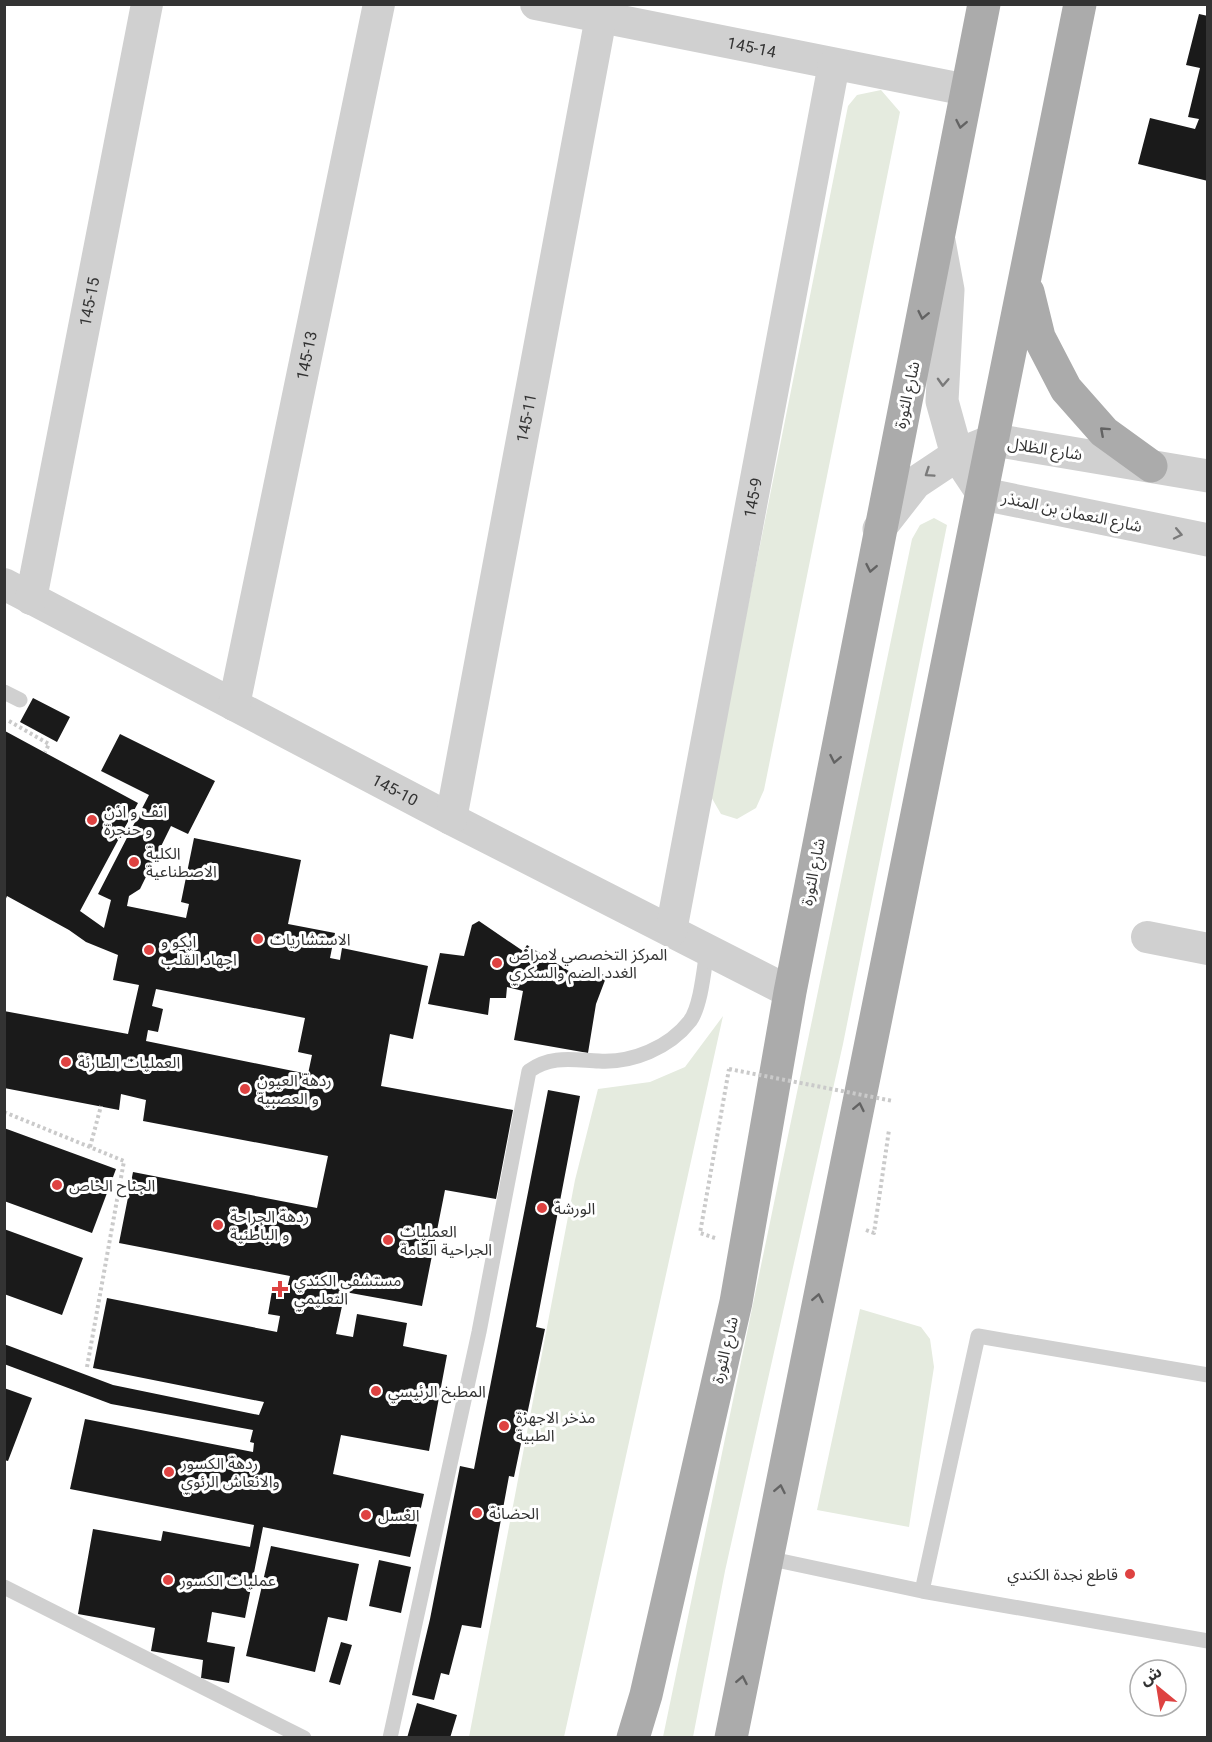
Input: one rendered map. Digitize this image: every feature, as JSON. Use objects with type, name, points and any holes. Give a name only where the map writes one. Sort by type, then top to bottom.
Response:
[{"type":"main road","name":"شارع الثورة","points":[[633,1737],[646,1695],[736,1302],[790,992],[879,529],[939,241],[984,4]]},
{"type":"main road","points":[[731,1737],[1080,4]]},
{"type":"main road","points":[[1026,281],[1039,337],[1066,389],[1104,432],[1151,466]]},
{"type":"street","name":"145-15","points":[[18,592],[147,4]]},
{"type":"street","name":"145-13","points":[[234,705],[379,4]]},
{"type":"street","name":"145-14","points":[[536,4],[968,90]]},
{"type":"street","name":"145-11","points":[[451,819],[601,17]]},
{"type":"street","name":"145-9","points":[[671,931],[834,64]]},
{"type":"street","name":"شارع النعمان بن المنذر","points":[[939,241],[948,290],[942,401],[957,455],[983,494],[1208,540]]},
{"type":"street","name":"شارع الظلال","points":[[879,529],[915,483],[957,455],[994,440],[1208,476]]},
{"type":"street","name":"145-10","points":[[18,592],[451,819],[790,992]]},
{"type":"street","points":[[1147,936],[1208,949]]},
{"type":"lane","points":[[4,692],[20,700]]},
{"type":"lane","points":[[390,1737],[479,1332],[529,1071],[546,1060],[609,1062],[633,1058],[672,1038],[691,1020],[700,992],[707,950]]},
{"type":"lane","points":[[922,1591],[978,1336],[1208,1376]]},
{"type":"lane","points":[[767,1558],[922,1591],[1208,1641]]},
{"type":"lane","points":[[4,1587],[304,1737]]},
{"type":"path","points":[[20,700],[8,722],[49,744],[45,752]]},
{"type":"path","points":[[700,1233],[729,1070],[893,1101],[891,1112]]},
{"type":"path","points":[[90,1147],[101,1106]]},
{"type":"path","points":[[4,1112],[124,1161],[87,1368]]},
{"type":"path","points":[[874,1233],[890,1123]]},
{"type":"shaded area","points":[[881,90],[900,112],[764,790],[756,808],[737,819],[721,814],[710,795],[848,106],[857,95]]},
{"type":"shaded area","points":[[934,518],[947,525],[843,1044],[725,1571],[693,1737],[663,1737],[912,539],[920,525]]},
{"type":"shaded area","points":[[723,1016],[564,1737],[469,1737],[575,1180],[598,1089],[650,1082],[685,1067]]},
{"type":"shaded area","points":[[860,1309],[921,1327],[930,1339],[934,1367],[909,1527],[817,1510]]},
{"type":"building","points":[[1199,14],[1208,16],[1208,181],[1138,164],[1150,118],[1195,129],[1199,119],[1188,117],[1200,68],[1186,65]]},
{"type":"building","points":[[33,698],[70,717],[57,742],[20,722]]},
{"type":"building","points":[[5,731],[138,803],[80,911],[104,928],[111,900],[98,894],[149,795],[101,771],[120,734],[215,781],[188,834],[171,826],[140,889],[129,896],[127,906],[186,918],[189,904],[181,902],[194,838],[301,860],[288,924],[335,933],[330,958],[340,960],[342,948],[428,966],[413,1039],[390,1034],[381,1086],[513,1110],[496,1199],[445,1190],[422,1306],[345,1292],[336,1334],[353,1337],[357,1314],[407,1323],[403,1346],[447,1355],[429,1451],[341,1435],[333,1474],[424,1494],[410,1557],[263,1527],[245,1618],[212,1612],[207,1642],[235,1647],[229,1683],[201,1678],[203,1660],[151,1651],[155,1628],[78,1614],[93,1529],[161,1541],[163,1531],[250,1547],[254,1525],[70,1489],[85,1419],[253,1452],[254,1443],[250,1442],[253,1430],[111,1404],[4,1364],[4,1344],[113,1385],[259,1415],[264,1402],[93,1368],[107,1298],[277,1332],[280,1316],[268,1314],[272,1291],[286,1293],[290,1276],[119,1243],[133,1172],[317,1208],[328,1156],[143,1121],[146,1100],[121,1094],[119,1110],[4,1088],[4,1011],[128,1034],[139,985],[113,980],[118,955],[86,942],[69,930],[7,896],[5,901]],"holes":[[[156,989],[305,1018],[298,1052],[312,1055],[308,1074],[146,1041],[148,1030],[158,1032],[163,1009],[152,1006]]]},
{"type":"building","name":"المركز التخصصي لامراض الغدد الصم والسكري","points":[[479,921],[523,951],[527,945],[580,978],[582,970],[607,975],[596,1004],[588,1053],[514,1040],[523,991],[507,987],[506,998],[490,998],[488,1015],[428,1004],[440,953],[464,956],[472,925]]},
{"type":"building","points":[[548,1090],[580,1096],[536,1327],[545,1329],[514,1477],[509,1476],[481,1628],[462,1625],[449,1675],[441,1673],[434,1700],[412,1695],[430,1619],[460,1466],[474,1469]]},
{"type":"building","name":"الجناح الخاص","points":[[4,1128],[116,1169],[92,1233],[4,1201]]},
{"type":"building","points":[[4,1229],[83,1258],[62,1315],[4,1294]]},
{"type":"building","points":[[4,1388],[32,1398],[8,1461],[4,1460]]},
{"type":"building","points":[[271,1546],[359,1564],[347,1621],[328,1617],[315,1672],[246,1656]]},
{"type":"building","points":[[379,1560],[411,1567],[401,1613],[369,1606]]},
{"type":"building","points":[[341,1642],[352,1645],[340,1685],[329,1682]]},
{"type":"building","points":[[417,1703],[457,1715],[450,1738],[407,1738]]},
{"type":"place","name":"انف و اذن و حنجرة","points":[[92,820]]},
{"type":"place","name":"الكلية الاصطناعية","points":[[134,862]]},
{"type":"place","name":"الاستشاريات","points":[[258,939]]},
{"type":"place","name":"ايكو و اجهاد القلب","points":[[149,950]]},
{"type":"place","name":"المركز التخصصي لامراض الغدد الصم والسكري","points":[[497,963]]},
{"type":"place","name":"العمليات الطارئة","points":[[66,1062]]},
{"type":"place","name":"ردهة العيون و العصبية","points":[[245,1089]]},
{"type":"place","name":"الجناح الخاص","points":[[57,1185]]},
{"type":"place","name":"الورشة","points":[[542,1208]]},
{"type":"place","name":"ردهة الجراحة و الباطنية","points":[[218,1225]]},
{"type":"place","name":"العمليات الجراحية العامة","points":[[388,1240]]},
{"type":"place","name":"مستشفى الكندي التعليمي","points":[[280,1289]]},
{"type":"place","name":"المطبخ الرئيسي","points":[[376,1391]]},
{"type":"place","name":"مذخر الاجهزة الطبية","points":[[504,1426]]},
{"type":"place","name":"ردهة الكسور والانعاش الرئوي","points":[[169,1472]]},
{"type":"place","name":"الحضانة","points":[[477,1513]]},
{"type":"place","name":"الغسل","points":[[366,1515]]},
{"type":"place","name":"قاطع نجدة الكندي","points":[[1130,1574]]},
{"type":"place","name":"عمليات الكسور","points":[[168,1580]]}]
